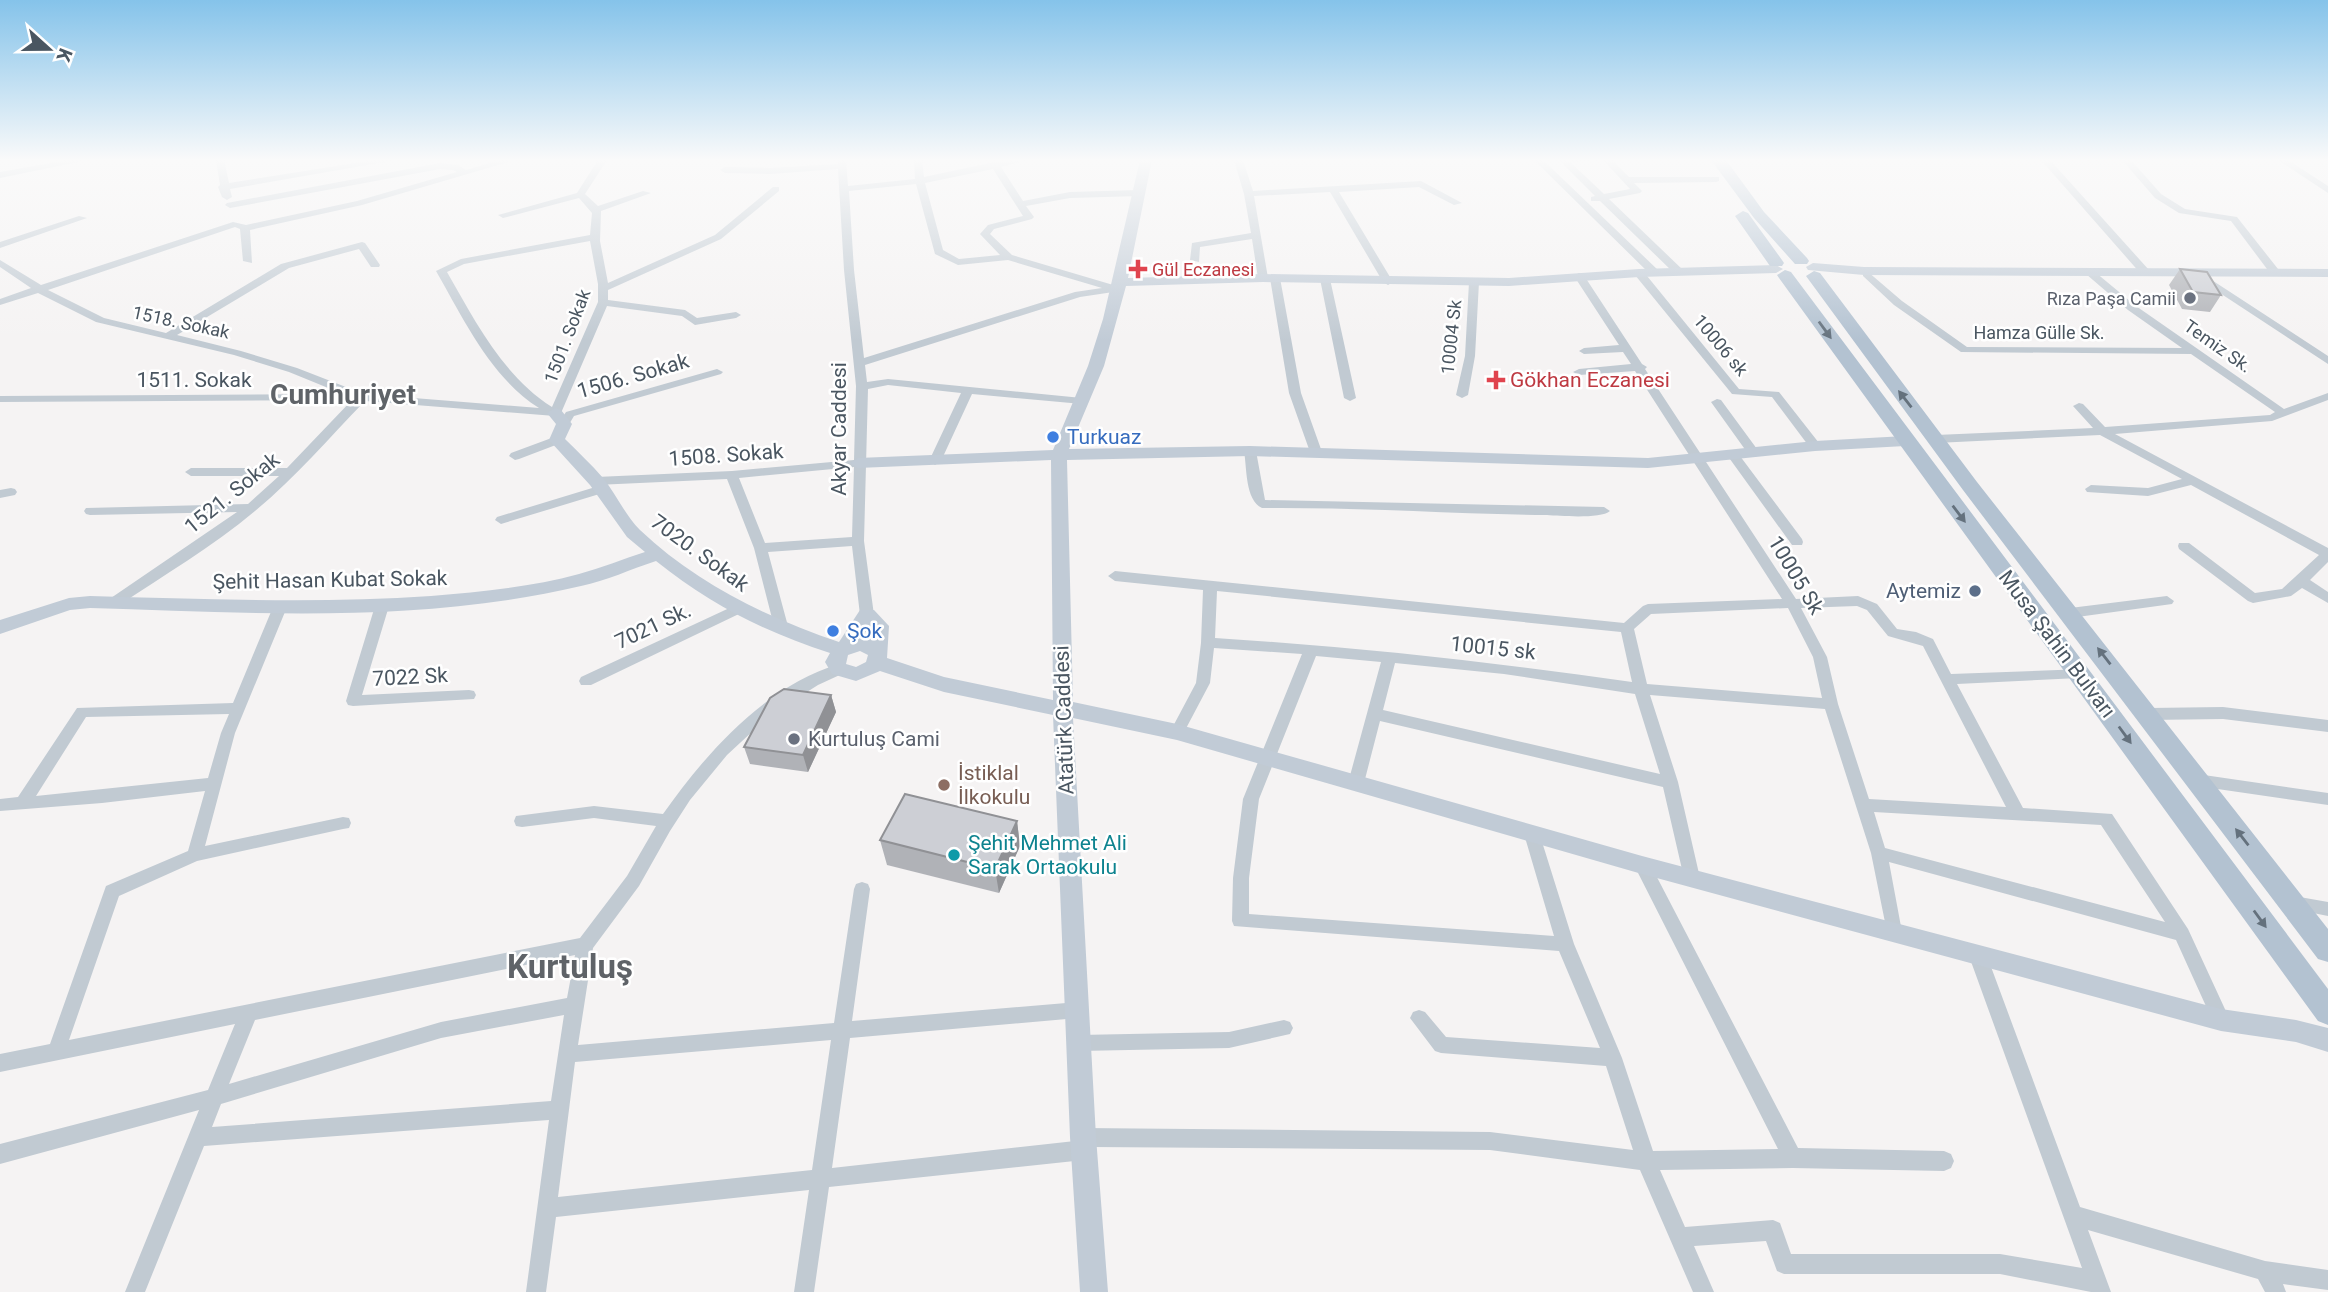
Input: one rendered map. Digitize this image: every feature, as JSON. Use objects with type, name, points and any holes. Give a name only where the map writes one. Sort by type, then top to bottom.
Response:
[{"type":"main road","name":"Musa Şahin Bulvarı","points":[[1753,220],[1797,269],[1936,439],[2328,950]]},
{"type":"main road","name":"Musa Şahin Bulvarı","points":[[1763,220],[1797,269],[1905,441],[2328,1012]]},
{"type":"street","points":[[0,245],[75,220]]},
{"type":"street","points":[[238,220],[248,261]]},
{"type":"street","points":[[0,302],[241,226],[270,220]]},
{"type":"street","name":"1501. Sokak","points":[[558,426],[603,302],[605,288],[597,260],[598,220]]},
{"type":"street","points":[[605,288],[718,237],[738,220]]},
{"type":"street","name":"Akyar Caddesi","points":[[847,220],[851,295],[862,386],[858,541],[867,615]]},
{"type":"street","points":[[931,220],[939,252],[958,262],[1008,257],[1118,286]]},
{"type":"street","points":[[1008,257],[985,232],[1019,220]]},
{"type":"street","name":"Atatürk Caddesi","points":[[1094,1292],[1083,1144],[1063,710],[1059,455],[1096,366],[1133,220]]},
{"type":"street","points":[[1254,220],[1295,393],[1316,452]]},
{"type":"street","points":[[1351,220],[1388,282]]},
{"type":"street","points":[[1601,220],[1656,272]]},
{"type":"street","points":[[1624,220],[1679,272]]},
{"type":"street","points":[[2099,220],[2145,272]]},
{"type":"street","points":[[2235,220],[2274,271]]},
{"type":"street","points":[[1195,260],[1195,245],[1256,234]]},
{"type":"street","points":[[558,426],[533,401],[479,334],[441,271],[461,262],[596,237]]},
{"type":"street","points":[[168,335],[291,264],[362,245],[375,265]]},
{"type":"street","name":"1518. Sokak","points":[[0,263],[41,290],[108,323],[168,335],[293,370],[362,397]]},
{"type":"street","points":[[1797,269],[1867,274],[2328,275]]},
{"type":"street","points":[[860,363],[1079,294],[1118,286],[1269,278],[1474,282],[1656,272],[1797,269],[2274,271],[2328,275]]},
{"type":"street","name":"10006 sk","points":[[1639,273],[1736,392],[1775,394],[1815,446]]},
{"type":"street","name":"Hamza Gülle Sk.","points":[[1867,274],[1898,303],[1965,350],[2194,351]]},
{"type":"street","name":"Temiz Sk.","points":[[2091,274],[2132,308],[2278,415]]},
{"type":"street","points":[[2198,274],[2328,361]]},
{"type":"street","name":"10005 Sk","points":[[1579,276],[1700,458],[1704,470],[1791,602],[1820,657],[1831,704],[1879,853],[1894,932]]},
{"type":"street","points":[[1325,279],[1350,398]]},
{"type":"street","name":"10004 Sk","points":[[1461,395],[1469,356],[1474,282]]},
{"type":"street","points":[[603,302],[685,313],[695,322],[736,315]]},
{"type":"street","points":[[1584,351],[1627,348]]},
{"type":"street","points":[[1579,372],[1641,367]]},
{"type":"street","name":"1506. Sokak","points":[[516,456],[558,426],[570,414],[717,372]]},
{"type":"street","points":[[862,386],[888,382],[1082,401]]},
{"type":"street","points":[[935,461],[968,390]]},
{"type":"street","points":[[1936,439],[2102,431],[2278,415],[2328,396]]},
{"type":"street","name":"1511. Sokak","points":[[0,399],[362,397],[558,426]]},
{"type":"street","name":"1521. Sokak","points":[[113,603],[208,540],[250,508],[362,397]]},
{"type":"street","points":[[1717,402],[1753,452]]},
{"type":"street","points":[[2078,405],[2102,431],[2328,554],[2286,593],[2253,598],[2184,546]]},
{"type":"street","name":"7020. Sokak","points":[[558,426],[633,533],[738,610],[842,656]]},
{"type":"street","points":[[858,463],[1250,451],[1648,463],[1815,446],[1905,441]]},
{"type":"street","points":[[1250,451],[1258,499],[1262,504],[1426,507],[1508,512],[1604,511]]},
{"type":"street","points":[[1733,455],[1797,542]]},
{"type":"street","name":"1508. Sokak","points":[[500,520],[599,485],[858,463]]},
{"type":"street","points":[[191,472],[289,472]]},
{"type":"street","points":[[732,475],[760,548],[782,630]]},
{"type":"street","points":[[2091,489],[2148,492],[2190,481]]},
{"type":"street","points":[[90,511],[250,508]]},
{"type":"street","points":[[760,548],[858,541]]},
{"type":"street","name":"Şehit Hasan Kubat Sokak","points":[[0,626],[69,604],[382,606],[507,595],[582,580],[659,554]]},
{"type":"street","points":[[1115,576],[1627,628],[1648,610],[1857,601],[1872,607],[1893,633],[1912,636],[1928,643],[2017,812]]},
{"type":"street","points":[[2301,580],[2328,598]]},
{"type":"street","points":[[1177,732],[1203,683],[1208,643],[1210,585]]},
{"type":"street","points":[[2070,613],[2167,601]]},
{"type":"street","name":"7022 Sk","points":[[382,606],[353,701],[469,695]]},
{"type":"street","points":[[195,855],[212,784],[228,733],[280,607]]},
{"type":"street","name":"7021 Sk.","points":[[586,681],[738,610]]},
{"type":"street","points":[[867,615],[880,625],[872,662],[846,673],[842,656],[867,615]]},
{"type":"street","points":[[1627,628],[1641,689],[1670,782],[1692,878]]},
{"type":"street","name":"10015 sk","points":[[1208,643],[1504,669],[1641,689],[1831,704]]},
{"type":"street","points":[[536,1292],[567,1054],[585,946],[639,872],[667,821],[717,758],[758,716],[862,644],[872,662],[896,671],[1063,710],[1177,732],[1532,834],[1978,956],[2221,1020],[2296,1031],[2328,1040]]},
{"type":"street","points":[[1311,650],[1269,760],[1251,799],[1241,878],[1240,921],[1565,944]]},
{"type":"street","points":[[1356,783],[1389,659]]},
{"type":"street","points":[[1948,679],[2078,673]]},
{"type":"street","points":[[22,804],[82,712],[238,708]]},
{"type":"street","points":[[2149,714],[2223,713],[2328,726]]},
{"type":"street","points":[[1374,714],[1670,782]]},
{"type":"street","points":[[2197,780],[2328,799]]},
{"type":"street","points":[[0,805],[212,784]]},
{"type":"street","points":[[1864,805],[2106,819],[2182,934],[2221,1020]]},
{"type":"street","points":[[522,821],[594,812],[667,821]]},
{"type":"street","points":[[57,1050],[112,891],[195,855],[343,823]]},
{"type":"street","points":[[1532,834],[1565,944],[1613,1058],[1646,1161],[1682,1237],[1704,1292]]},
{"type":"street","points":[[1879,853],[2182,934]]},
{"type":"street","points":[[1643,865],[1793,1158]]},
{"type":"street","points":[[804,1292],[862,889]]},
{"type":"street","points":[[2294,903],[2328,909]]},
{"type":"street","points":[[0,1063],[585,946]]},
{"type":"street","points":[[1978,956],[2098,1287]]},
{"type":"street","points":[[0,1154],[215,1097],[441,1030],[575,1005]]},
{"type":"street","points":[[567,1054],[843,1028],[1078,1010]]},
{"type":"street","points":[[135,1292],[248,1014]]},
{"type":"street","points":[[1419,1018],[1441,1045],[1613,1058]]},
{"type":"street","points":[[1079,1042],[1229,1040],[1283,1028]]},
{"type":"street","points":[[200,1137],[560,1110]]},
{"type":"street","points":[[548,1208],[1083,1144],[1490,1141],[1646,1161],[1793,1158],[1944,1161]]},
{"type":"street","points":[[2072,1215],[2265,1270],[2328,1280]]},
{"type":"street","points":[[1682,1237],[1773,1230],[1784,1264],[2000,1264],[2098,1287]]},
{"type":"street","points":[[2265,1270],[2276,1292]]},
{"type":"building","points":[[2180,269],[2207,272],[2221,295],[2193,292]]},
{"type":"building","points":[[784,689],[831,695],[803,755],[744,747],[770,698]]},
{"type":"building","points":[[905,794],[1017,821],[995,869],[880,840]]},
{"type":"place","name":"Gül Eczanesi","points":[[1138,269]]},
{"type":"place","name":"Rıza Paşa Camii","points":[[2190,298]]},
{"type":"place","name":"Gökhan Eczanesi","points":[[1496,380]]},
{"type":"place","name":"Turkuaz","points":[[1053,437]]},
{"type":"place","name":"Aytemiz","points":[[1975,591]]},
{"type":"place","name":"Şok","points":[[833,631]]},
{"type":"place","name":"Kurtuluş Cami","points":[[794,739]]},
{"type":"place","name":"İstiklal İlkokulu","points":[[944,785]]},
{"type":"place","name":"Şehit Mehmet Ali Sarak Ortaokulu","points":[[954,855]]},
{"type":"district","name":"Cumhuriyet","points":[[343,394]]},
{"type":"district","name":"Kurtuluş","points":[[570,966]]}]
